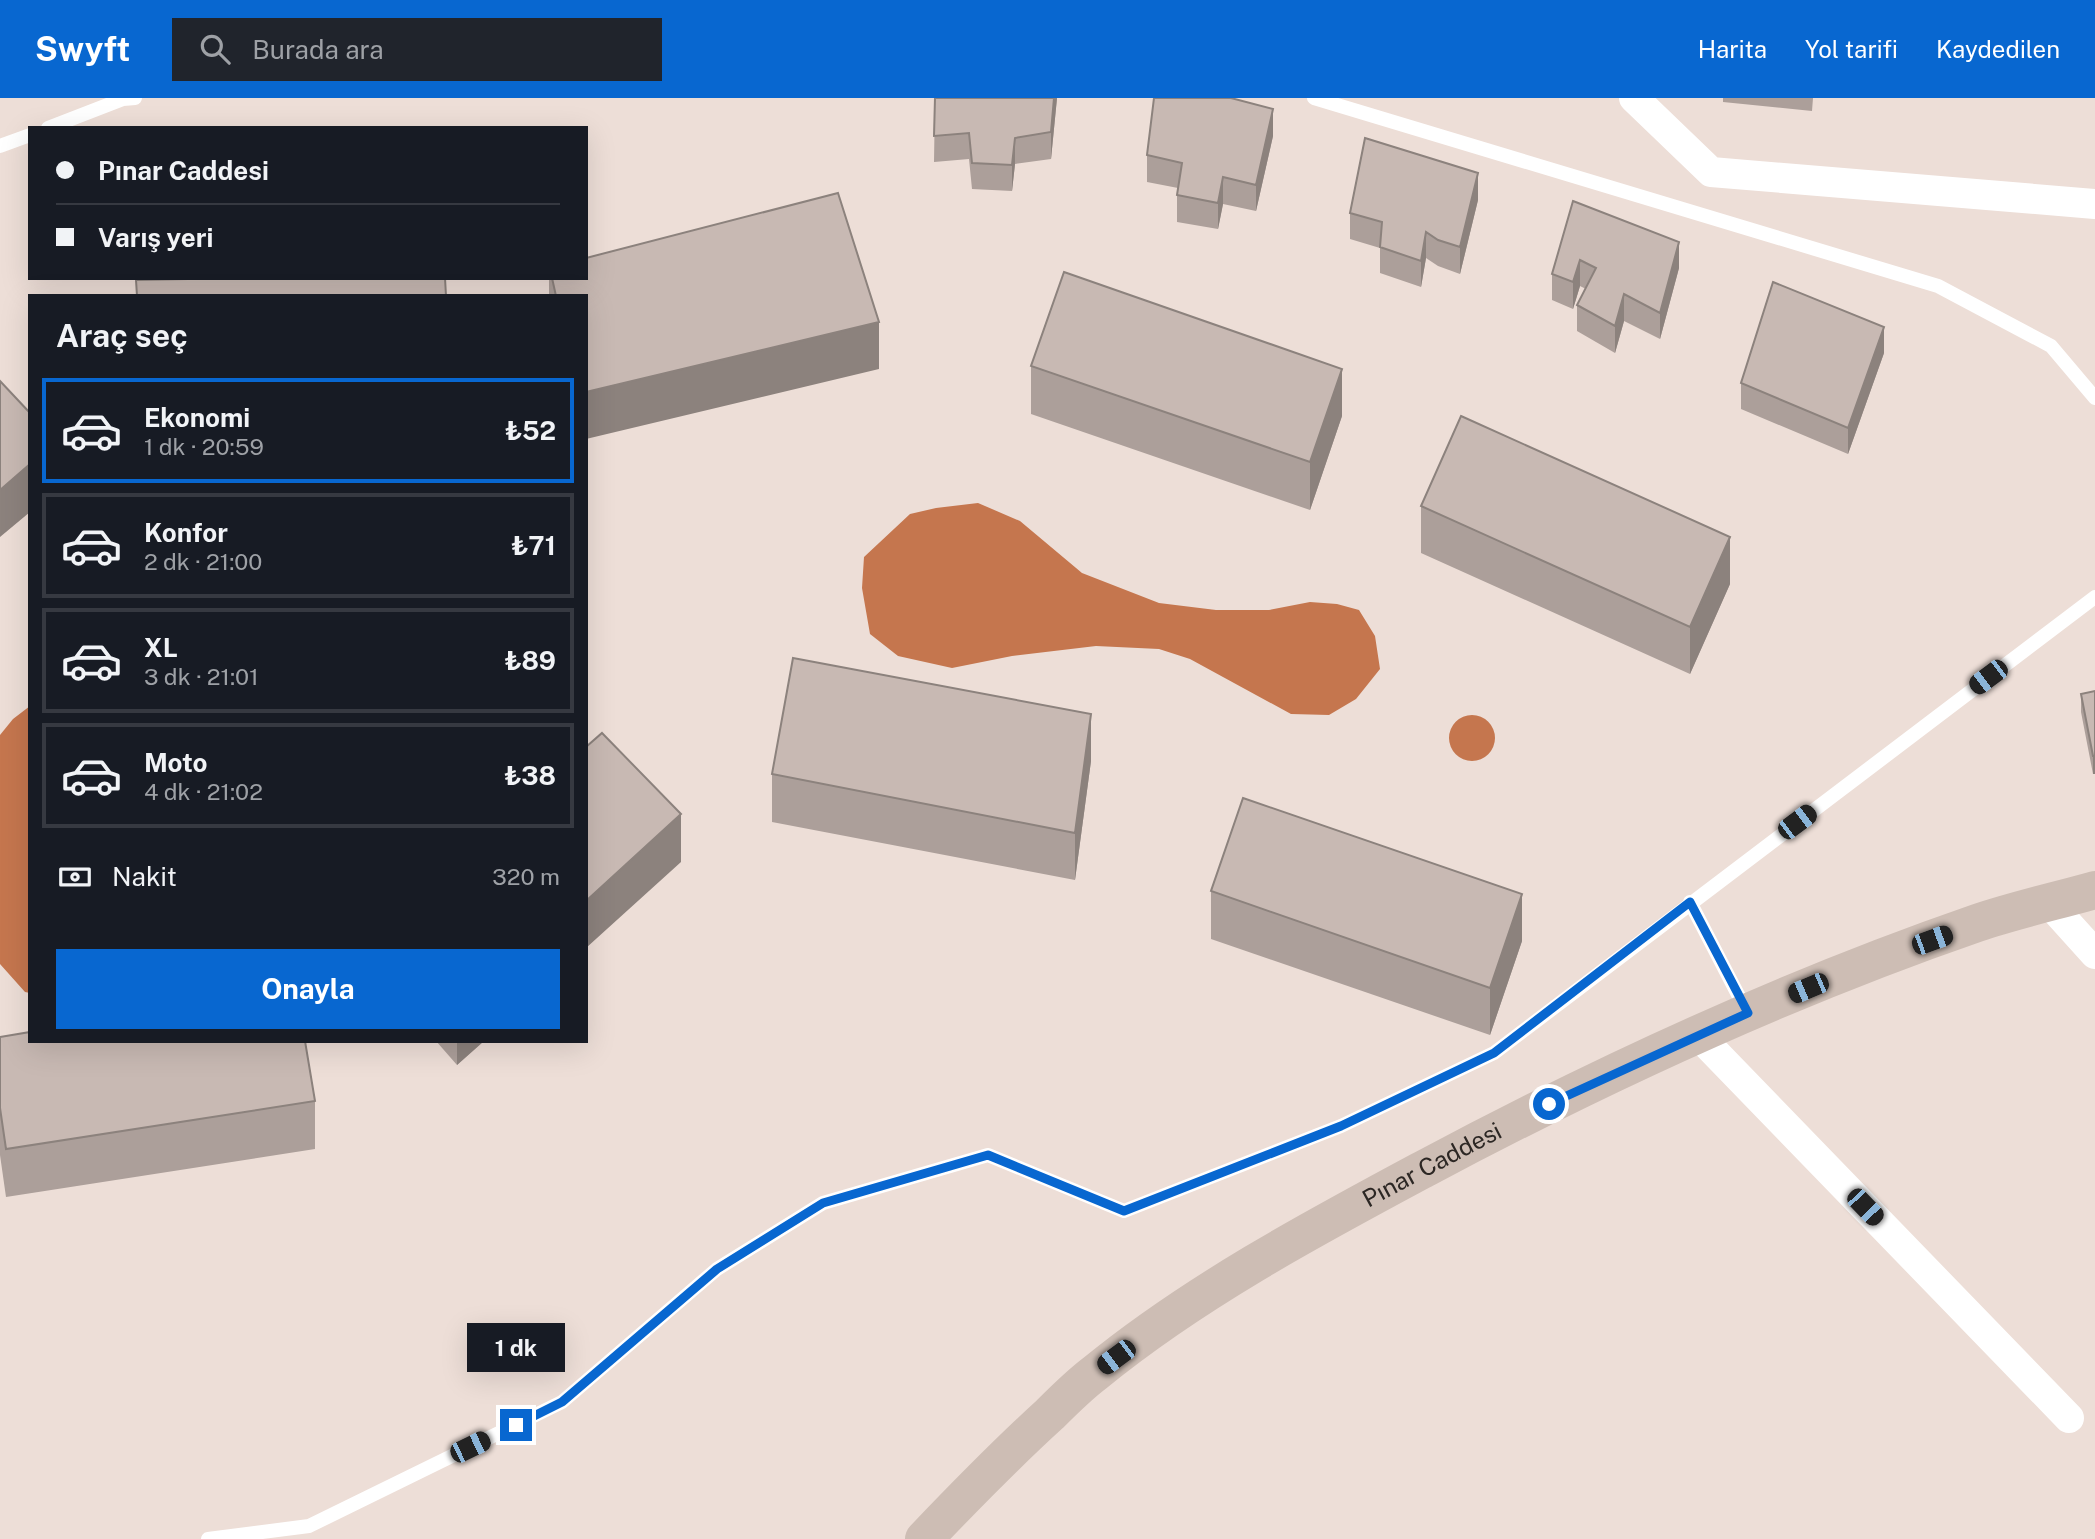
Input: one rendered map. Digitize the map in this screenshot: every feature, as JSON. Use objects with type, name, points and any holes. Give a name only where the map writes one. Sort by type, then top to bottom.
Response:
[{"type":"street","points":[[1634,98],[1711,172],[2095,204]]},
{"type":"street","name":"Pınar Caddesi","points":[[924,1539],[1005,1455],[1093,1373],[1182,1308],[1359,1204],[1527,1114],[1748,1013],[1828,979],[1980,922],[2095,890]]},
{"type":"street","points":[[2049,903],[2095,954]]},
{"type":"street","points":[[1698,1035],[2069,1418]]},
{"type":"lane","points":[[53,126],[123,99],[135,98]]},
{"type":"lane","points":[[1314,98],[1938,286],[2051,346],[2095,398]]},
{"type":"lane","points":[[0,146],[28,136]]},
{"type":"lane","points":[[208,1539],[309,1526],[562,1402],[717,1269],[823,1203],[988,1155],[1124,1211],[1341,1126],[1494,1053],[2095,597]]},
{"type":"lane","points":[[1690,902],[1748,1013]]},
{"type":"shaded area","points":[[978,503],[1020,521],[1082,573],[1159,603],[1216,610],[1269,610],[1310,602],[1337,604],[1359,610],[1375,636],[1380,669],[1356,699],[1329,715],[1291,714],[1190,659],[1159,649],[1096,646],[1012,656],[952,668],[898,656],[870,634],[862,588],[864,557],[910,514]]},
{"type":"shaded area","points":[[28,708],[28,993],[0,964],[0,735],[13,719]]},
{"type":"shaded area","points":[[1472,715],[1488,722],[1495,738],[1488,754],[1472,761],[1456,754],[1449,738],[1456,722]]},
{"type":"building","points":[[935,98],[1054,98],[1051,132],[1015,138],[1012,165],[972,163],[969,133],[934,136]]},
{"type":"building","points":[[1154,98],[1231,98],[1273,109],[1256,185],[1223,177],[1218,203],[1177,195],[1182,163],[1147,155]]},
{"type":"building","points":[[1365,138],[1478,173],[1460,247],[1438,240],[1426,232],[1421,261],[1380,247],[1382,222],[1350,213]]},
{"type":"building","points":[[838,193],[879,322],[588,392],[588,294],[556,294],[552,280],[588,280],[588,257]]},
{"type":"building","points":[[1573,201],[1679,242],[1660,313],[1624,294],[1615,326],[1577,305],[1596,268],[1580,260],[1573,282],[1552,274]]},
{"type":"building","points":[[1064,272],[1342,369],[1310,462],[1031,366]]},
{"type":"building","points":[[136,280],[445,280],[446,294],[137,294]]},
{"type":"building","points":[[1773,282],[1884,327],[1848,428],[1741,383]]},
{"type":"building","points":[[0,381],[28,411],[28,466],[0,490]]},
{"type":"building","points":[[1461,416],[1730,537],[1690,627],[1421,506]]},
{"type":"building","points":[[793,658],[1091,714],[1075,833],[772,774]]},
{"type":"building","points":[[2095,691],[2095,756],[2093,756],[2081,694]]},
{"type":"building","points":[[602,733],[681,814],[588,899],[588,745]]},
{"type":"building","points":[[1243,798],[1522,894],[1490,988],[1211,891]]},
{"type":"building","points":[[28,1032],[28,1043],[305,1043],[315,1101],[6,1149],[0,1108],[0,1037]]},
{"type":"route","points":[[516,1425],[562,1402],[717,1269],[823,1203],[988,1155],[1124,1211],[1341,1126],[1494,1053],[1690,902],[1748,1013],[1549,1104]]}]
